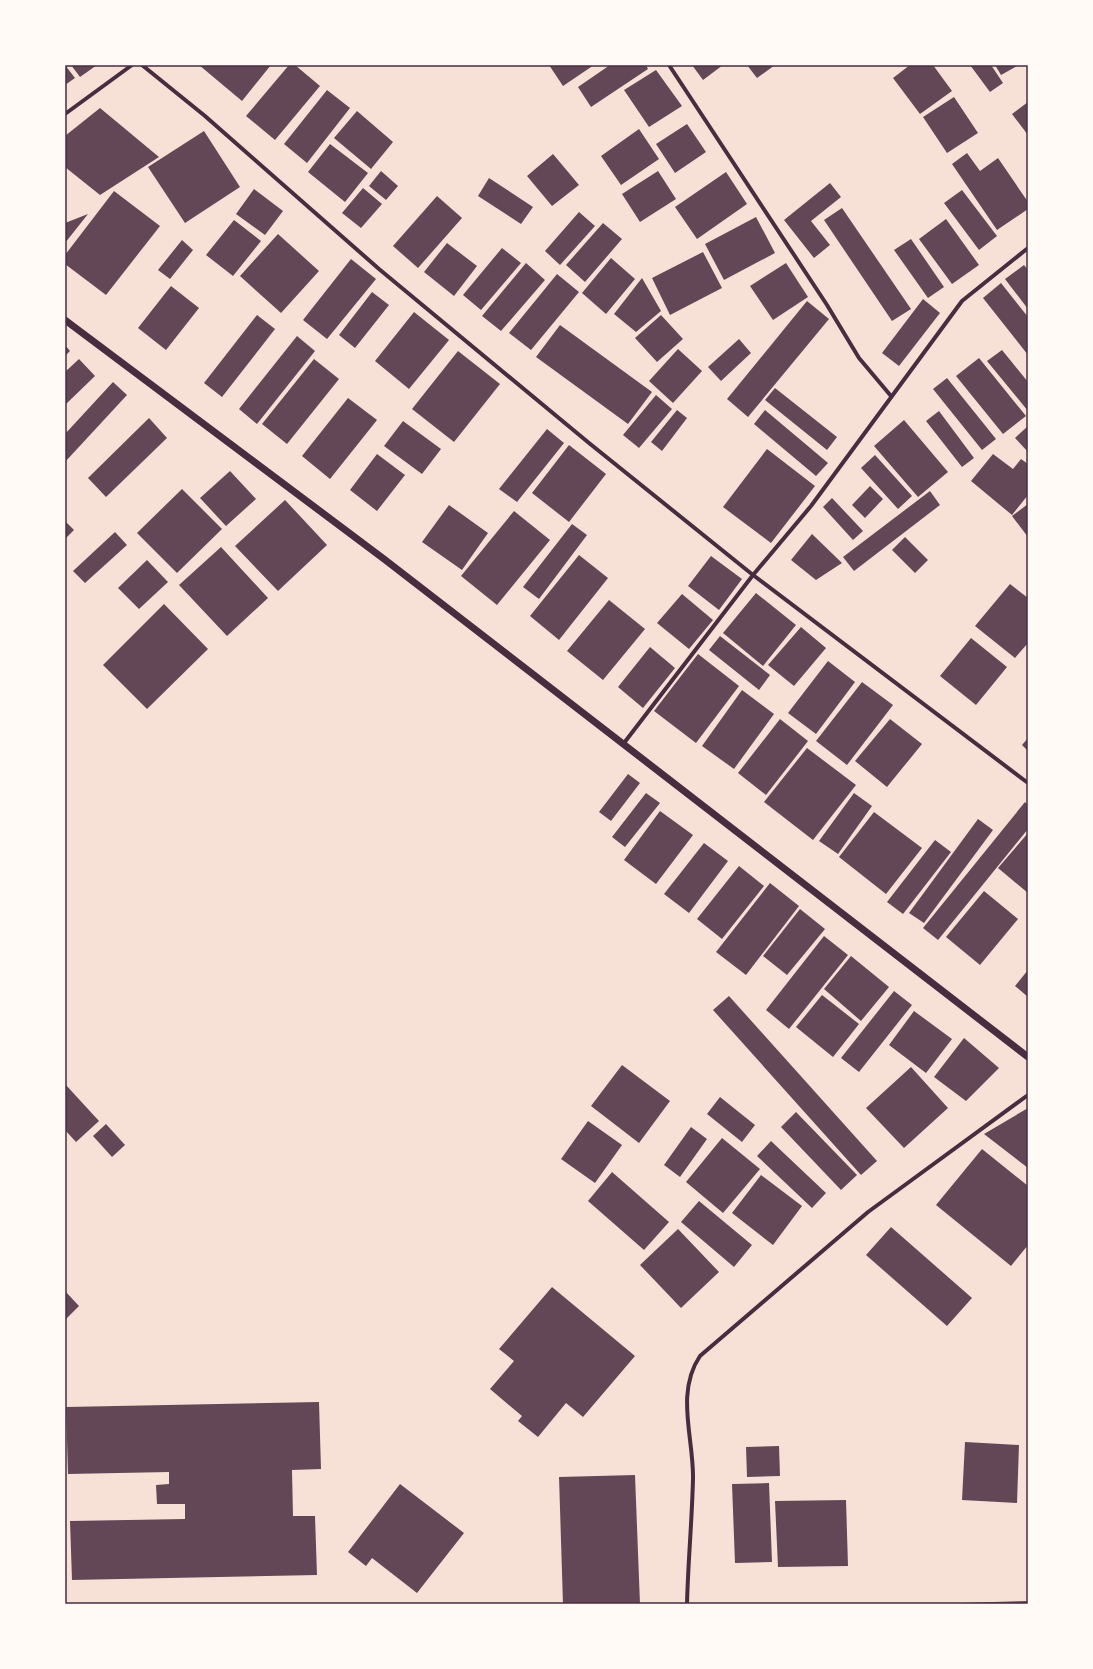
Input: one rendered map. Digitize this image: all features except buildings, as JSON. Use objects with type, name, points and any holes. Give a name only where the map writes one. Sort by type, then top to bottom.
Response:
[{"type":"street","points":[[65,114],[132,65]]},
{"type":"street","points":[[142,65],[205,116],[379,269],[583,438],[753,575],[1028,783]]},
{"type":"street","points":[[669,65],[827,304],[859,358],[891,396]]},
{"type":"street","points":[[624,743],[753,575],[811,506],[962,301],[1028,248]]},
{"type":"street","points":[[65,320],[384,559],[624,743],[1028,1057]]},
{"type":"street","points":[[687,1604],[693,1477],[686,1408],[694,1364],[868,1212],[1028,1094]]}]
